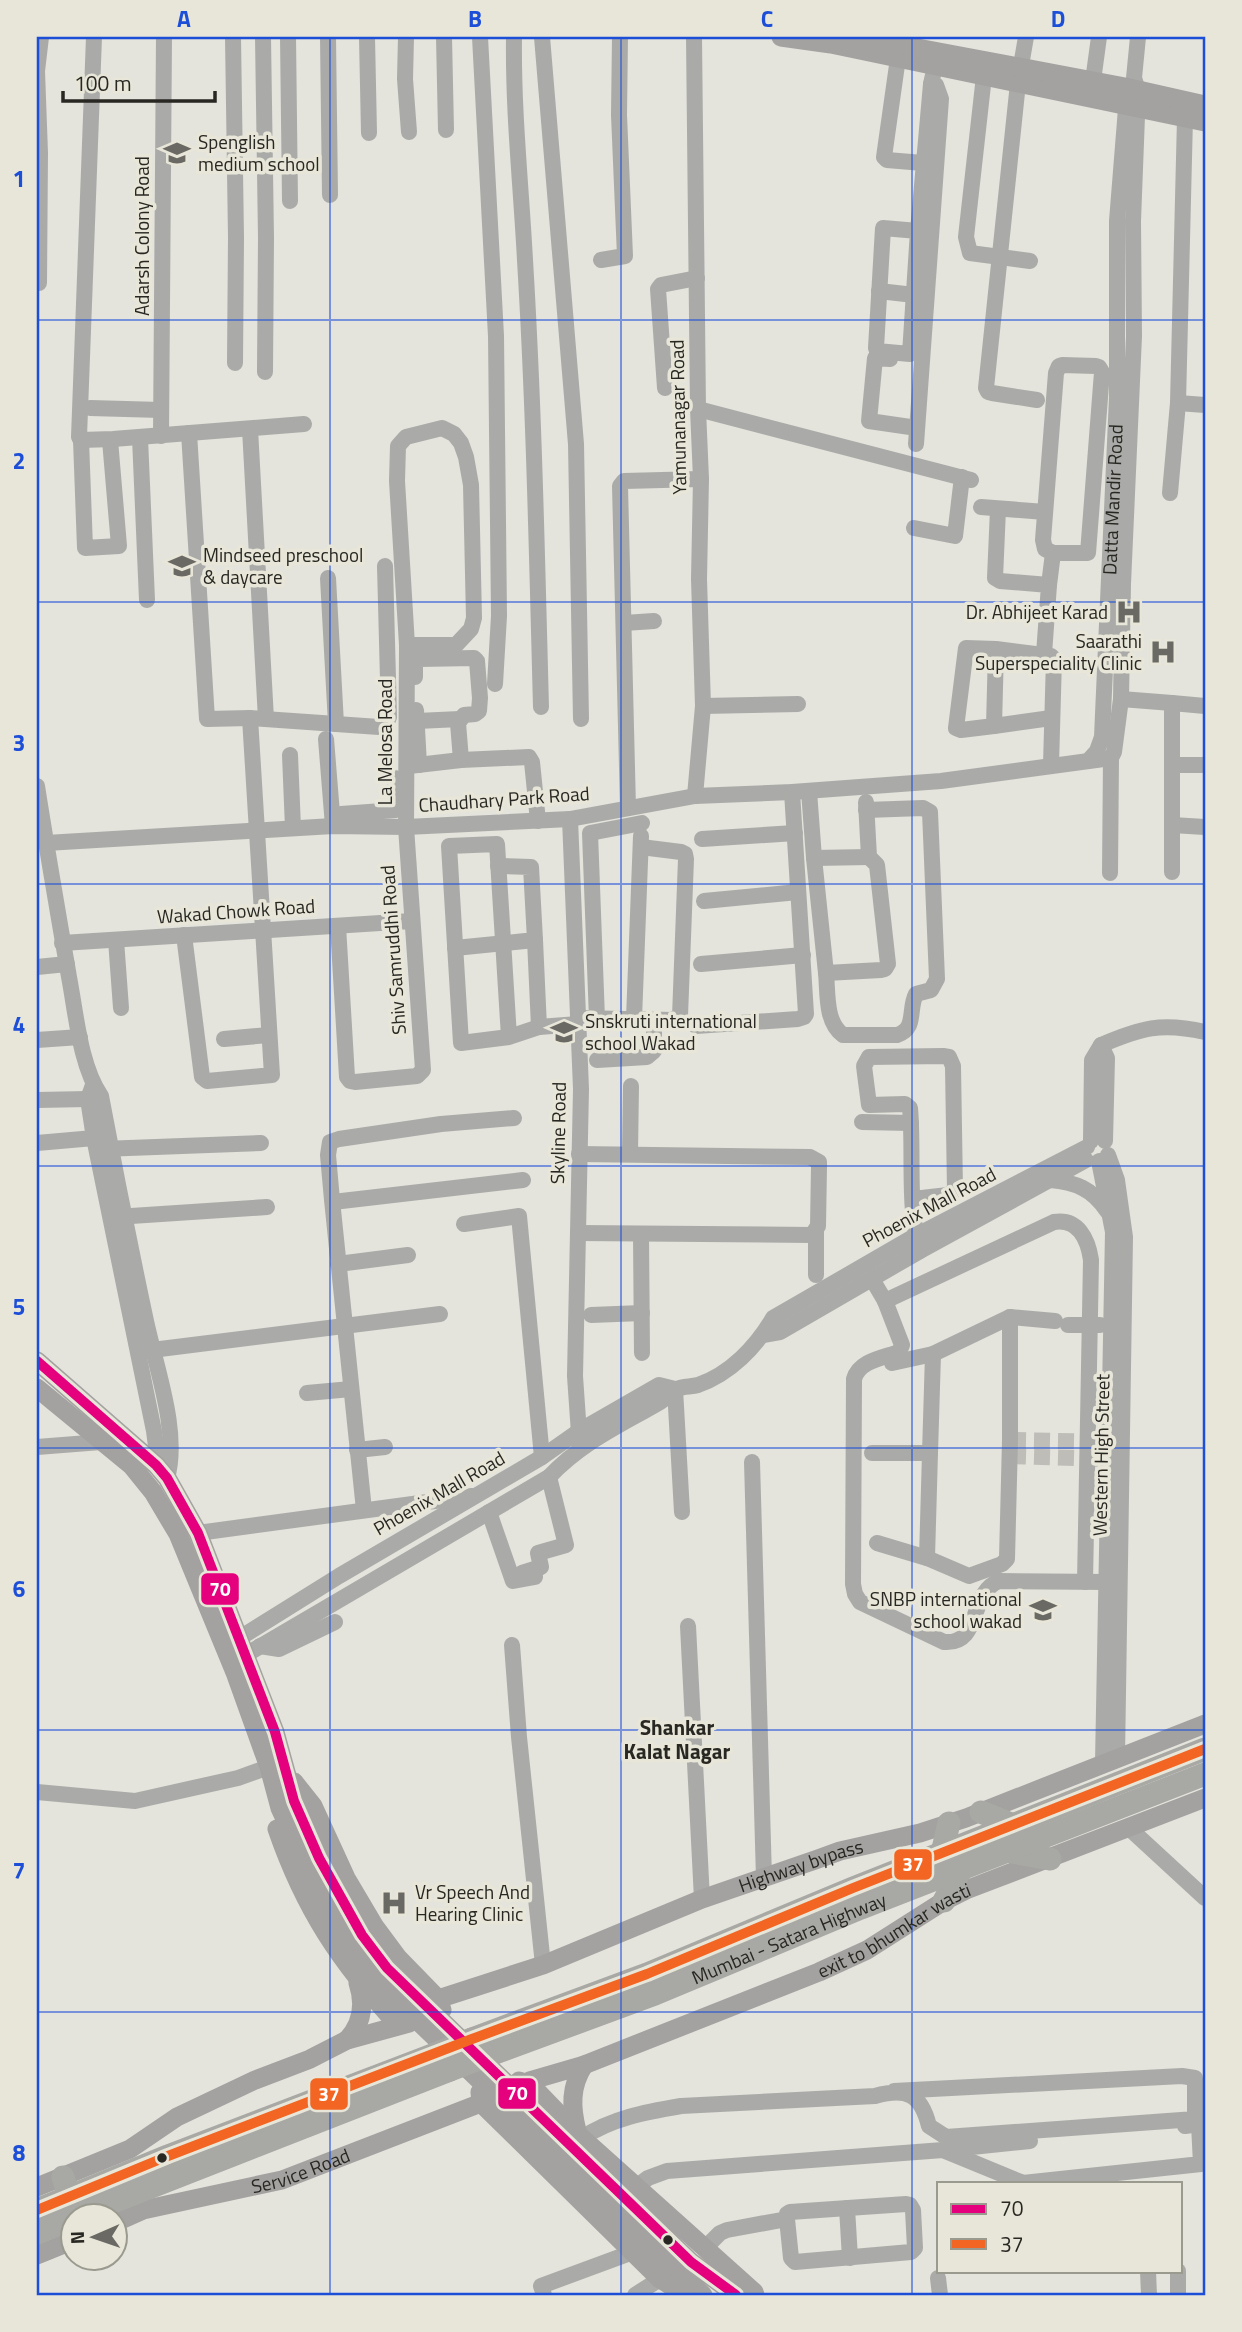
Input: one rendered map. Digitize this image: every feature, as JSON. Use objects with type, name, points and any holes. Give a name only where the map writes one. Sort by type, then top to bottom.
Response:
[{"type":"highway","name":"Mumbai - Satara Highway","points":[[1205,1749],[647,1974],[461,2035],[442,2062],[487,2070],[655,1994],[861,1908],[1205,1774]]},
{"type":"highway","points":[[981,1812],[1013,1825]]},
{"type":"highway","points":[[942,1853],[949,1823]]},
{"type":"highway","points":[[1010,1851],[1050,1859]]},
{"type":"highway","points":[[944,1901],[961,1870]]},
{"type":"highway","points":[[71,2202],[169,2156],[442,2062]]},
{"type":"highway","points":[[37,2210],[60,2205]]},
{"type":"highway","points":[[37,2232],[60,2212]]},
{"type":"main road","points":[[781,37],[819,39],[898,58],[933,75],[1020,75],[1093,81],[1133,93],[1185,118],[1205,122]]},
{"type":"main road","points":[[858,37],[1020,75],[1205,105]]},
{"type":"main road","points":[[37,1361],[161,1471],[198,1533],[239,1648],[278,1772],[333,1886],[362,1935],[387,1968],[461,2035]]},
{"type":"main road","points":[[37,1388],[132,1466],[153,1492],[239,1648]]},
{"type":"main road","name":"Highway bypass","points":[[438,1999],[543,1965],[702,1899],[841,1851],[887,1842],[981,1812],[1205,1724]]},
{"type":"main road","points":[[278,1772],[272,1814],[291,1871],[337,1952],[398,2025]]},
{"type":"main road","points":[[278,1772],[313,1806],[346,1878],[375,1927],[398,1958],[438,1999],[487,2070],[695,2294]]},
{"type":"main road","points":[[278,1772],[280,1808],[305,1864],[349,1944],[376,1979],[419,2022],[487,2070],[691,2262],[736,2295]]},
{"type":"main road","name":"exit to bhumkar wasti","points":[[529,2081],[584,2065],[819,1972],[867,1950],[966,1890],[1205,1798]]},
{"type":"main road","points":[[347,2040],[355,2032],[362,2012],[358,1980]]},
{"type":"main road","points":[[37,2187],[71,2202],[130,2149],[158,2129],[199,2106],[310,2059],[347,2040],[398,2025],[419,2022]]},
{"type":"main road","points":[[580,2135],[573,2116],[573,2093],[577,2076],[584,2065]]},
{"type":"main road","points":[[487,2070],[481,2103],[660,2278],[695,2294]]},
{"type":"main road","points":[[487,2070],[531,2085],[580,2135],[755,2295]]},
{"type":"main road","name":"Service Road","points":[[130,2217],[153,2208],[282,2180],[481,2103]]},
{"type":"main road","points":[[37,2255],[60,2246]]},
{"type":"street","points":[[39,283],[37,71],[41,37]]},
{"type":"street","points":[[94,37],[78,427],[81,440],[85,548],[118,546],[110,440]]},
{"type":"street","name":"Adarsh Colony Road","points":[[161,436],[164,37]]},
{"type":"street","points":[[233,37],[235,363]]},
{"type":"street","points":[[263,37],[265,372]]},
{"type":"street","points":[[288,37],[290,201]]},
{"type":"street","points":[[327,37],[330,195]]},
{"type":"street","points":[[367,37],[369,133]]},
{"type":"street","points":[[406,37],[405,79],[409,132]]},
{"type":"street","points":[[444,37],[446,130]]},
{"type":"street","points":[[480,37],[496,336],[499,617],[495,684]]},
{"type":"street","points":[[514,37],[514,93],[526,260],[538,554],[541,707]]},
{"type":"street","points":[[542,37],[576,444],[581,719]]},
{"type":"street","points":[[601,260],[625,256],[620,37]]},
{"type":"street","name":"Yamunanagar Road","points":[[694,37],[701,479],[699,579],[703,706],[695,796]]},
{"type":"street","points":[[1026,37],[986,387],[992,393],[1037,400]]},
{"type":"street","points":[[1093,81],[1099,37]]},
{"type":"street","name":"Datta Mandir Road","points":[[1088,761],[1097,751],[1102,737],[1134,336],[1133,93],[1138,37]]},
{"type":"street","points":[[898,58],[884,157],[887,160],[923,163]]},
{"type":"street","points":[[923,363],[875,358],[869,421],[917,436],[923,363],[923,163],[933,75]]},
{"type":"street","points":[[925,232],[883,228],[875,346],[877,352],[911,354],[914,295],[925,232],[941,99],[933,75]]},
{"type":"street","points":[[984,76],[966,237],[970,253],[1030,261]]},
{"type":"street","points":[[1170,493],[1178,403],[1185,118]]},
{"type":"street","points":[[236,238],[266,238]]},
{"type":"street","points":[[665,388],[657,289],[661,285],[697,278]]},
{"type":"street","points":[[879,291],[914,295]]},
{"type":"street","points":[[1088,554],[1101,372],[1099,367],[1062,365],[1057,369],[1043,544],[1045,549],[1053,553],[1088,554],[1117,553]]},
{"type":"street","points":[[1178,403],[1205,405]]},
{"type":"street","points":[[90,408],[161,410]]},
{"type":"street","points":[[698,409],[967,479],[955,536],[914,528]]},
{"type":"street","points":[[81,440],[140,438],[304,424]]},
{"type":"street","name":"La Melosa Road","points":[[406,827],[407,651],[397,481],[398,446],[407,437],[442,428],[454,434],[461,443],[468,466],[471,485],[474,618],[471,629],[456,645],[407,651]]},
{"type":"street","points":[[184,935],[202,1077],[207,1081],[272,1075],[257,830],[258,718],[250,429]]},
{"type":"street","points":[[189,433],[207,719],[258,718],[379,727],[386,725],[389,717],[385,566]]},
{"type":"street","points":[[140,438],[147,600]]},
{"type":"street","points":[[634,1019],[642,823],[635,807],[624,623],[621,482],[701,479]]},
{"type":"street","points":[[981,507],[1045,512]]},
{"type":"street","points":[[998,509],[995,578],[1000,581],[1049,585]]},
{"type":"street","points":[[1044,654],[1053,553]]},
{"type":"street","name":"Datta Mandir Road","points":[[1110,873],[1111,758],[1121,699],[1117,553]]},
{"type":"street","points":[[328,578],[336,724]]},
{"type":"street","points":[[624,623],[654,621]]},
{"type":"street","points":[[1051,718],[959,730],[955,723],[965,648],[1053,656],[1051,765]]},
{"type":"street","points":[[994,726],[996,649]]},
{"type":"street","points":[[339,822],[396,810],[417,721],[415,660],[474,658],[477,661],[479,711],[460,719],[417,721]]},
{"type":"street","points":[[1121,699],[1205,706]]},
{"type":"street","points":[[1172,703],[1172,872]]},
{"type":"street","points":[[703,706],[798,704]]},
{"type":"street","points":[[460,719],[461,760]]},
{"type":"street","points":[[326,739],[339,822]]},
{"type":"street","points":[[290,755],[293,828]]},
{"type":"street","points":[[407,770],[461,760],[529,757],[532,762],[538,821]]},
{"type":"street","points":[[1088,761],[1111,758]]},
{"type":"street","name":"Chaudhary Park Road","points":[[46,843],[293,828],[339,822],[406,827],[570,819],[695,796],[941,781],[1088,761]]},
{"type":"street","points":[[1172,765],[1205,765]]},
{"type":"street","points":[[337,779],[339,822]]},
{"type":"street","points":[[37,786],[46,843],[43,864],[54,892],[100,1145],[145,1350],[161,1471]]},
{"type":"street","points":[[826,973],[881,970],[888,964],[877,865],[869,857],[865,786]]},
{"type":"street","points":[[809,791],[831,1020],[837,1031],[843,1035],[897,1035],[905,1033],[910,1024],[916,994],[931,990],[937,979],[932,821],[930,812],[923,808],[866,810]]},
{"type":"street","points":[[696,1026],[804,1017],[807,1009],[792,792]]},
{"type":"street","name":"Skyline Road","points":[[570,819],[581,1089],[575,1376],[579,1431],[576,1451]]},
{"type":"street","points":[[497,822],[509,1037]]},
{"type":"street","points":[[597,1018],[590,833],[642,823]]},
{"type":"street","points":[[1172,825],[1205,827]]},
{"type":"street","name":"Shiv Samruddhi Road","points":[[338,926],[347,1077],[355,1082],[417,1076],[423,1070],[406,827]]},
{"type":"street","points":[[702,839],[794,833]]},
{"type":"street","points":[[497,844],[449,846],[461,1043],[509,1037],[539,1027],[597,1018],[677,1018],[681,1012],[685,854],[641,847]]},
{"type":"street","points":[[814,858],[869,857]]},
{"type":"street","points":[[498,866],[531,867],[539,1027]]},
{"type":"street","points":[[37,894],[54,892]]},
{"type":"street","points":[[704,901],[798,892]]},
{"type":"street","name":"Wakad Chowk Road","points":[[62,943],[412,921]]},
{"type":"street","points":[[116,940],[121,1008]]},
{"type":"street","points":[[455,948],[535,940]]},
{"type":"street","points":[[701,964],[803,956]]},
{"type":"street","points":[[37,967],[67,964]]},
{"type":"street","points":[[597,1060],[648,1057],[654,1051],[654,1020]]},
{"type":"street","points":[[1097,1151],[1092,1060],[1101,1045],[1151,1027],[1184,1027],[1205,1032]]},
{"type":"street","points":[[223,1039],[269,1035]]},
{"type":"street","points":[[37,1040],[80,1037]]},
{"type":"street","points":[[763,1335],[780,1332],[872,1279],[918,1244],[913,1199],[910,1108],[907,1105],[869,1105],[864,1066],[866,1059],[943,1056],[948,1057],[953,1066],[955,1190],[948,1195],[913,1199]]},
{"type":"street","points":[[630,1154],[631,1086]]},
{"type":"street","points":[[37,1100],[91,1092]]},
{"type":"street","points":[[364,1510],[338,1264],[328,1148],[330,1142],[441,1124],[514,1118]]},
{"type":"street","points":[[862,1122],[911,1123]]},
{"type":"street","points":[[37,1143],[261,1143]]},
{"type":"street","name":"Phoenix Mall Road","points":[[991,1204],[1049,1180],[1097,1151]]},
{"type":"street","name":"Phoenix Mall Road","points":[[239,1648],[339,1576],[542,1458],[579,1431],[659,1385],[675,1389],[698,1384],[719,1375],[748,1351],[763,1335],[773,1318],[1097,1151]]},
{"type":"street","name":"Western High Street","points":[[1097,1151],[1113,1232],[1112,1325],[1117,1348]]},
{"type":"street","name":"Western High Street","points":[[1097,1151],[1117,1180],[1125,1237],[1117,1348],[1110,1760]]},
{"type":"street","points":[[579,1154],[815,1158],[819,1162],[816,1275]]},
{"type":"street","points":[[333,1202],[523,1180]]},
{"type":"street","points":[[1049,1180],[1080,1185],[1101,1202],[1111,1216]]},
{"type":"street","points":[[116,1217],[267,1207]]},
{"type":"street","points":[[464,1224],[519,1216],[542,1458]]},
{"type":"street","points":[[885,1301],[1054,1222],[1062,1221],[1075,1225],[1082,1231],[1089,1250],[1090,1325],[1085,1582]]},
{"type":"street","points":[[578,1233],[806,1237],[816,1232]]},
{"type":"street","points":[[642,1234],[642,1353]]},
{"type":"street","points":[[338,1264],[408,1255]]},
{"type":"street","points":[[872,1279],[885,1301],[902,1348],[899,1352],[862,1365],[856,1371],[854,1379],[853,1584],[860,1602],[944,1642],[955,1643],[965,1637],[986,1589],[991,1584],[999,1581],[1107,1582]]},
{"type":"street","points":[[591,1315],[642,1313]]},
{"type":"street","points":[[145,1350],[440,1314]]},
{"type":"street","points":[[892,1363],[933,1354],[1010,1317],[1112,1325]]},
{"type":"street","points":[[877,1543],[927,1558],[969,1576],[1002,1564],[1007,1559],[1010,1317]]},
{"type":"street","points":[[927,1558],[933,1354]]},
{"type":"street","points":[[307,1393],[351,1389]]},
{"type":"street","points":[[239,1648],[549,1477],[576,1451],[663,1401],[675,1389]]},
{"type":"street","points":[[675,1389],[682,1512]]},
{"type":"street","points":[[37,1447],[101,1442]]},
{"type":"street","points":[[357,1450],[385,1447]]},
{"type":"street","name":"Western High Street","points":[[1112,1659],[1107,1582],[1116,1452]]},
{"type":"street","points":[[872,1453],[930,1453]]},
{"type":"street","points":[[752,1462],[764,1878]]},
{"type":"street","points":[[522,1573],[541,1567],[538,1553],[566,1545],[549,1477]]},
{"type":"street","points":[[198,1533],[464,1496],[474,1497]]},
{"type":"street","points":[[489,1512],[513,1581],[539,1576]]},
{"type":"street","points":[[239,1648],[279,1649],[335,1622]]},
{"type":"street","points":[[688,1626],[702,1899]]},
{"type":"street","points":[[512,1646],[543,1965]]},
{"type":"street","points":[[37,1792],[135,1801],[278,1772]]},
{"type":"street","points":[[1129,1828],[1205,1898]]},
{"type":"street","points":[[580,2135],[607,2123],[649,2111],[681,2106],[875,2096],[894,2091],[1182,2076],[1195,2078],[1195,2119],[946,2137],[929,2126],[925,2107],[917,2099],[894,2091]]},
{"type":"street","points":[[636,2187],[648,2178],[667,2171],[943,2150],[1199,2124],[1201,2164],[1032,2182]]},
{"type":"street","points":[[943,2150],[1021,2182]]},
{"type":"street","points":[[910,2205],[915,2244],[911,2252],[795,2262],[791,2258],[787,2214],[847,2208],[910,2205]]},
{"type":"street","points":[[847,2208],[850,2258]]},
{"type":"street","points":[[705,2248],[720,2233],[727,2230],[787,2219]]},
{"type":"street","points":[[544,2295],[541,2286],[633,2252]]},
{"type":"street","points":[[1148,2272],[1149,2295]]},
{"type":"street","points":[[1178,2272],[1178,2295]]},
{"type":"street","points":[[635,2295],[660,2278]]},
{"type":"street","points":[[938,2278],[940,2295]]},
{"type":"tunnel","points":[[1010,1440],[1110,1442]]},
{"type":"tunnel","points":[[1010,1456],[1110,1459]]},
{"type":"transit line","name":"70","points":[[37,1361],[156,1465],[167,1478],[198,1533],[275,1732],[294,1801],[319,1858],[362,1935],[387,1968],[691,2262],[736,2295]]},
{"type":"transit line","name":"37","points":[[37,2210],[168,2156],[647,1974],[853,1888],[1205,1749]]},
{"type":"place","name":"Spenglish medium school","points":[[177,153]]},
{"type":"place","name":"Mindseed preschool & daycare","points":[[182,566]]},
{"type":"place","name":"Dr. Abhijeet Karad","points":[[1129,612]]},
{"type":"place","name":"Saarathi Superspeciality Clinic","points":[[1163,652]]},
{"type":"place","name":"Snskruti international school Wakad","points":[[564,1032]]},
{"type":"place","name":"SNBP international school wakad","points":[[1043,1610]]},
{"type":"place","name":"Vr Speech And Hearing Clinic","points":[[394,1903]]},
{"type":"district","name":"Shankar Kalat Nagar","points":[[677,1740]]}]
